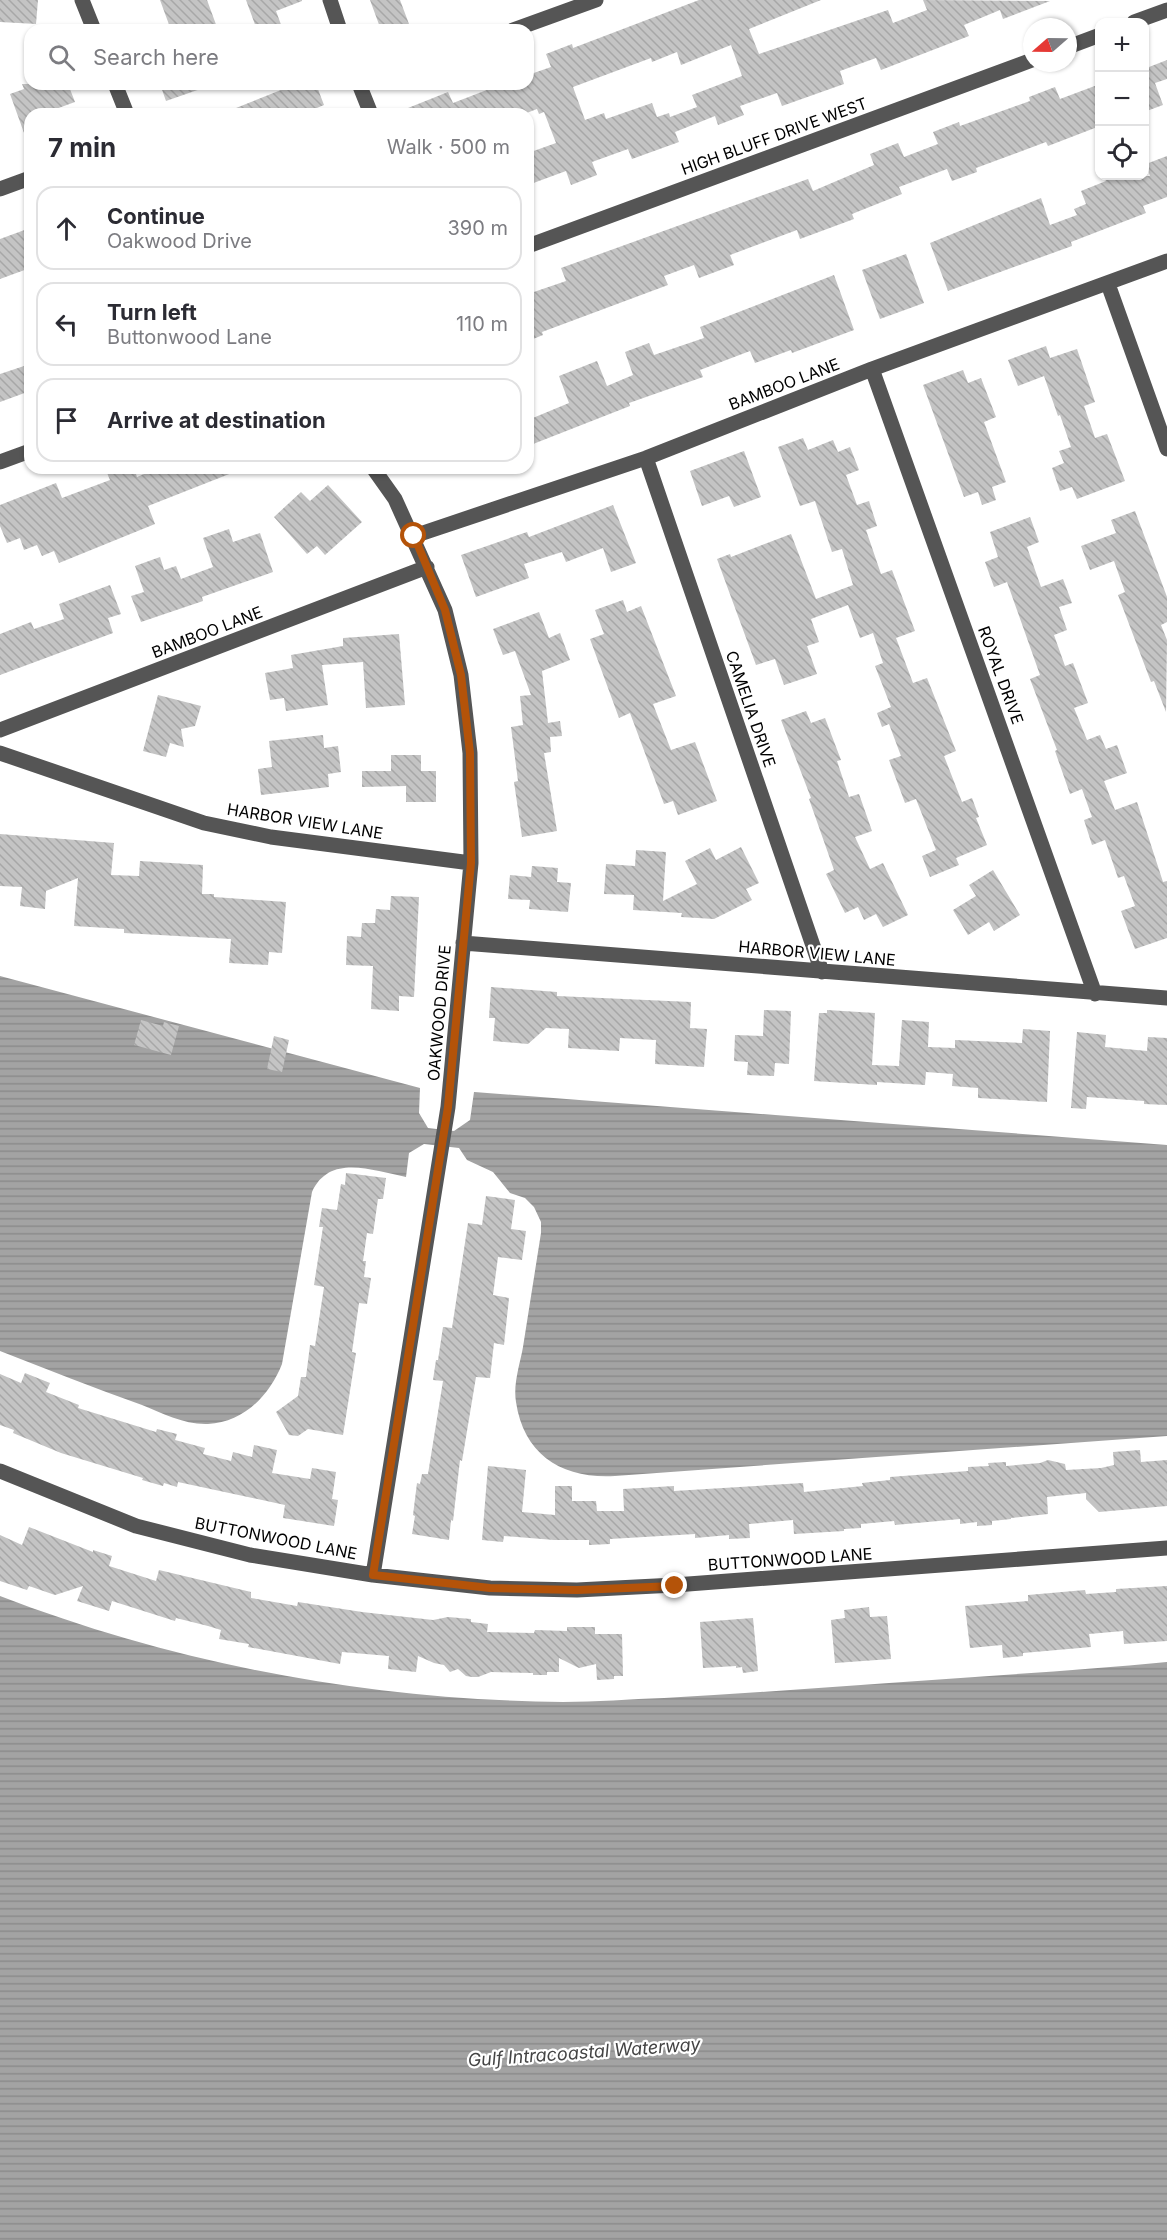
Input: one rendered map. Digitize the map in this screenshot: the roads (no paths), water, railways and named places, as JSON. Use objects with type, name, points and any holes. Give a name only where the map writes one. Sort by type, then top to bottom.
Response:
[{"type":"street","points":[[82,0],[92,24]]},
{"type":"street","points":[[330,0],[338,24]]},
{"type":"street","points":[[530,24],[596,0]]},
{"type":"street","points":[[1145,18],[1167,10]]},
{"type":"street","points":[[1077,44],[1095,37]]},
{"type":"street","name":"HIGH BLUFF DRIVE WEST","points":[[534,244],[1023,63]]},
{"type":"street","points":[[118,90],[125,108]]},
{"type":"street","points":[[363,90],[368,108]]},
{"type":"street","points":[[0,189],[24,180]]},
{"type":"street","name":"BAMBOO LANE","points":[[414,536],[646,458],[872,369],[1167,261]]},
{"type":"street","points":[[1108,284],[1167,449]]},
{"type":"street","name":"ROYAL DRIVE","points":[[872,369],[1095,993]]},
{"type":"street","points":[[0,462],[24,453]]},
{"type":"street","name":"CAMELIA DRIVE","points":[[646,458],[822,972]]},
{"type":"street","name":"OAKWOOD DRIVE","points":[[373,1575],[448,1107],[471,863],[470,753],[461,675],[445,610],[414,536],[395,499],[377,474]]},
{"type":"street","name":"BAMBOO LANE","points":[[0,730],[427,567]]},
{"type":"street","name":"HARBOR VIEW LANE","points":[[0,753],[204,823],[271,837],[471,863]]},
{"type":"street","name":"HARBOR VIEW LANE","points":[[463,943],[1167,998]]},
{"type":"street","name":"BUTTONWOOD LANE","points":[[0,1471],[136,1526],[250,1555],[373,1575],[490,1588],[577,1590],[675,1586],[1167,1548]]},
{"type":"water","points":[[0,976],[420,1088],[419,1113],[428,1128],[454,1131],[470,1120],[474,1092],[1167,1145],[1167,1436],[615,1476],[596,1476],[563,1468],[537,1450],[528,1437],[520,1421],[515,1395],[541,1222],[534,1207],[525,1198],[510,1193],[493,1172],[467,1160],[459,1148],[424,1144],[409,1153],[406,1177],[353,1168],[330,1172],[320,1180],[312,1192],[282,1364],[263,1396],[244,1413],[233,1419],[208,1424],[182,1421],[0,1351]]},
{"type":"water","name":"Gulf Intracoastal Waterway","points":[[0,1596],[136,1641],[206,1659],[348,1686],[491,1700],[588,1702],[664,1698],[1167,1662],[1167,2240],[0,2240]]}]
